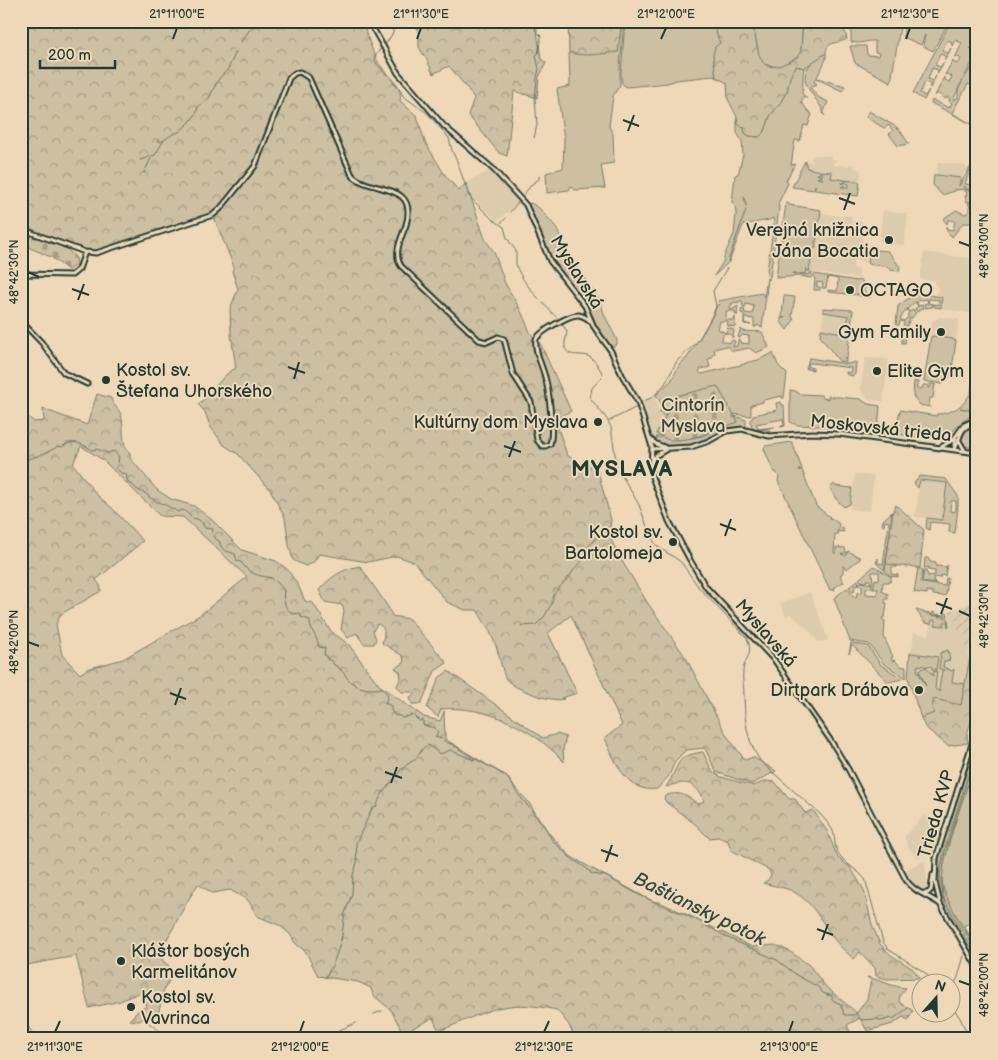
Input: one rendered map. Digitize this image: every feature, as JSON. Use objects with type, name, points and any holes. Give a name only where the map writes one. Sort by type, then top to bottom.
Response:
[{"type":"street","name":"Myslavská","points":[[369,21],[398,73],[444,126],[493,169],[522,199],[530,211],[550,261],[585,306],[592,323],[611,351],[622,375],[636,396],[652,449],[650,466],[652,477],[669,521],[701,580],[775,662],[817,721],[848,769],[908,882],[916,891],[940,904]]},
{"type":"street","points":[[21,229],[85,252],[96,253],[202,220],[216,213],[252,170],[289,78],[293,74],[300,72],[309,78],[352,175],[358,180],[395,192],[404,200],[407,206],[408,217],[397,255],[400,266],[479,340],[484,342],[500,337],[506,341],[513,374],[531,402],[537,440],[542,446],[550,444],[552,435],[548,389],[536,348],[536,339],[540,334],[568,318],[581,315],[585,311],[585,306]]},
{"type":"street","points":[[21,274],[72,275],[80,268],[85,252]]},
{"type":"street","points":[[581,315],[592,323]]},
{"type":"street","points":[[21,322],[42,343],[64,373],[87,384]]},
{"type":"street","points":[[939,447],[948,444],[957,437],[964,425],[977,419]]},
{"type":"street","points":[[955,450],[954,445],[961,430],[977,424]]},
{"type":"street","name":"Moskovská trieda","points":[[652,449],[691,447],[709,441],[727,431],[741,429],[765,435],[828,434],[975,453]]},
{"type":"street","points":[[648,436],[656,444],[667,448]]},
{"type":"street","points":[[957,437],[966,451]]},
{"type":"street","points":[[650,466],[656,456],[667,448]]},
{"type":"street","name":"Trieda KVP","points":[[940,904],[936,894],[934,879],[938,848],[977,728]]},
{"type":"street","points":[[927,894],[931,889],[934,870]]},
{"type":"street","points":[[916,891],[936,894]]},
{"type":"street","points":[[940,904],[977,966]]},
{"type":"shaded area","points":[[814,155],[831,156],[831,158],[836,160],[836,162],[833,162],[833,165],[854,165],[854,168],[861,171],[859,190],[834,187],[807,179],[803,172],[805,161],[814,162],[811,160]]},
{"type":"shaded area","points":[[938,162],[963,165],[967,168],[958,185],[935,182]]},
{"type":"shaded area","points":[[491,170],[520,201],[497,221],[470,195],[466,183]]},
{"type":"shaded area","points":[[821,210],[821,213],[840,216],[840,226],[843,215],[852,216],[851,227],[853,227],[853,221],[863,222],[861,235],[864,235],[862,248],[867,254],[866,262],[854,260],[853,268],[859,270],[859,278],[811,272],[810,277],[777,272]]},
{"type":"shaded area","points":[[883,211],[908,214],[904,245],[881,242],[879,240]]},
{"type":"shaded area","points":[[924,252],[977,259],[977,314],[942,309],[943,296],[937,295],[938,285],[935,285],[935,281],[920,279]]},
{"type":"shaded area","points":[[824,311],[849,314],[847,340],[821,332]]},
{"type":"shaded area","points":[[940,317],[959,319],[956,341],[931,336],[932,321]]},
{"type":"shaded area","points":[[865,358],[889,359],[883,402],[868,399],[862,392]]},
{"type":"shaded area","points":[[655,397],[659,412],[666,417],[654,441],[649,435],[642,401]]},
{"type":"shaded area","points":[[855,474],[874,475],[870,511],[850,509]]},
{"type":"shaded area","points":[[920,480],[947,483],[942,520],[915,517]]},
{"type":"shaded area","points":[[810,592],[828,639],[826,641],[818,642],[809,630],[791,614],[786,616],[780,604]]},
{"type":"shaded area","points":[[977,600],[977,649],[963,646],[965,633],[958,632],[959,621],[948,619],[950,611]]},
{"type":"shaded area","points":[[932,617],[959,621],[965,633],[967,647],[970,648],[961,705],[931,698],[910,663],[914,632],[929,636]]},
{"type":"shaded area","points":[[925,814],[938,829],[939,835],[942,836],[937,854],[921,855],[917,858],[908,847],[904,837]]},
{"type":"shaded area","points":[[925,861],[928,887],[923,890],[916,886],[914,887],[904,871]]},
{"type":"green space","points":[[21,21],[362,21],[378,62],[397,84],[400,101],[417,116],[425,142],[445,175],[459,191],[466,183],[485,239],[494,252],[505,283],[521,311],[531,334],[541,345],[571,411],[555,419],[567,455],[577,462],[597,468],[611,520],[611,540],[622,561],[647,602],[686,658],[727,736],[745,760],[753,757],[776,771],[752,784],[716,772],[705,748],[686,750],[675,761],[669,776],[657,789],[637,786],[623,774],[617,765],[605,738],[622,725],[571,615],[548,633],[577,693],[561,698],[564,699],[551,699],[516,687],[506,679],[496,645],[477,610],[465,610],[447,602],[414,562],[397,556],[368,562],[319,554],[313,563],[305,566],[293,560],[285,518],[271,491],[238,454],[224,445],[210,426],[205,412],[198,404],[208,396],[230,371],[236,368],[231,334],[230,309],[238,289],[232,271],[234,267],[213,215],[96,253],[85,252],[71,244],[21,229]]},
{"type":"green space","points":[[412,21],[537,21],[541,59],[546,63],[539,77],[537,98],[514,91],[507,156],[499,153],[468,115],[474,98],[449,66],[433,74],[419,47],[419,31]]},
{"type":"green space","points":[[568,21],[622,21],[618,52],[587,55],[569,52]]},
{"type":"green space","points":[[622,21],[624,21],[620,85],[613,96],[609,126],[613,134],[614,163],[601,165],[605,188],[575,190],[571,186],[569,190],[547,193],[546,173],[563,168],[564,139],[557,89],[570,86],[569,52],[574,54],[618,52]]},
{"type":"green space","points":[[625,21],[712,21],[721,44],[713,54],[716,77],[625,86],[622,82],[621,74]]},
{"type":"green space","points":[[712,21],[752,21],[762,61],[774,67],[785,64],[799,56],[803,21],[842,21],[847,39],[831,44],[826,53],[804,68],[796,66],[790,77],[787,91],[770,116],[765,131],[759,137],[749,136],[745,133],[744,128],[738,124],[737,117],[728,99],[727,83],[716,77],[713,54],[715,47],[720,43]]},
{"type":"green space","points":[[752,21],[803,21],[799,56],[779,67],[762,64]]},
{"type":"green space","points":[[851,21],[900,27],[891,82],[855,63],[850,46],[866,46],[867,55],[878,56],[879,53],[875,52],[875,41],[851,42]]},
{"type":"green space","points":[[905,21],[933,21],[935,24],[934,21],[949,21],[933,51],[923,46],[925,35],[921,45],[903,37]]},
{"type":"green space","points":[[951,21],[977,21],[977,50],[970,48],[977,52],[977,59],[971,64],[963,81],[977,61],[977,70],[972,80],[977,88],[968,84],[952,113],[977,127],[931,103],[932,100],[949,108],[952,103],[947,97],[946,99],[937,93],[935,96],[944,77],[949,82],[952,77],[947,74],[945,75],[953,60],[953,62],[958,64],[961,59],[956,56],[955,58],[962,43],[955,40],[952,46],[952,42],[947,40],[942,51],[948,53],[951,48],[945,60],[945,56],[940,54],[935,65],[940,67],[944,62],[937,74],[938,70],[932,68],[928,79],[933,81],[936,76],[930,88],[930,84],[925,82],[920,93],[925,96],[929,90],[924,100],[913,93]],"holes":[[[958,90],[958,98],[953,100]]]},
{"type":"green space","points":[[826,53],[826,59],[817,78],[845,86],[842,91],[816,78],[814,82],[817,84],[810,87],[818,97],[828,102],[823,113],[819,103],[808,87],[805,76],[812,62]]},
{"type":"green space","points":[[796,66],[804,68],[802,93],[807,99],[804,96],[801,102],[812,114],[808,126],[804,125],[800,141],[795,140],[791,165],[795,164],[786,181],[788,183],[778,204],[770,277],[767,275],[767,270],[774,224],[773,218],[743,225],[729,262],[714,276],[723,262],[734,234],[736,214],[735,204],[732,203],[735,175],[738,174],[743,155],[742,141],[737,133],[737,117],[738,124],[744,128],[745,133],[749,136],[759,137],[765,131],[770,116],[787,91],[790,77]]},
{"type":"green space","points":[[869,111],[898,128],[896,129],[899,129],[909,144],[898,146],[889,134],[893,131],[889,125],[884,128],[866,117]]},
{"type":"green space","points":[[805,161],[807,168],[820,171],[820,174],[817,174],[820,175],[817,178],[823,179],[820,178],[823,175],[821,171],[832,172],[831,178],[845,180],[845,183],[841,183],[845,184],[844,186],[841,187],[848,187],[849,184],[846,183],[846,180],[860,182],[858,196],[815,190],[815,185],[814,190],[792,187]]},
{"type":"green space","points":[[971,166],[977,177],[970,170],[965,184],[973,185],[975,178],[977,178],[976,189],[965,189],[965,186],[963,189],[956,189],[942,195],[933,185],[934,175],[937,175],[961,178],[959,186]]},
{"type":"green space","points":[[964,190],[976,190],[972,223],[963,223],[952,237],[947,231],[946,226],[947,229],[953,230],[955,221],[948,220],[947,224],[943,219],[956,210],[965,214],[969,212],[970,205],[968,204],[970,202],[967,202],[966,191]]},
{"type":"green space","points":[[531,203],[539,208],[556,227],[567,252],[601,303],[604,314],[617,340],[617,344],[610,349],[594,327],[587,310],[550,261],[526,205]]},
{"type":"green space","points":[[786,203],[821,210],[816,242],[814,242],[816,243],[815,249],[813,249],[809,272],[806,268],[805,274],[792,273],[807,275],[812,272],[811,278],[800,276],[776,278]]},
{"type":"green space","points":[[30,235],[66,248],[76,258],[77,264],[68,270],[51,257],[30,248],[27,244]]},
{"type":"green space","points":[[875,250],[888,251],[900,267],[899,271],[868,264],[869,254]]},
{"type":"green space","points":[[814,274],[861,280],[863,282],[862,289],[866,288],[863,290],[871,297],[859,296],[858,293],[857,295],[828,292],[828,290],[837,291],[838,279],[828,277],[826,288],[822,288],[823,283],[817,282],[817,287],[820,287],[820,290],[814,290]]},
{"type":"green space","points":[[767,278],[770,279],[768,279],[762,328],[757,325],[754,327],[754,319],[745,318],[744,323],[744,314],[741,313],[741,310],[744,309],[745,313],[752,314],[754,306],[746,304],[743,307],[742,301],[739,301],[738,304],[737,302],[732,303],[729,307],[731,310],[738,306],[738,315],[735,315],[735,311],[726,311],[726,320],[734,320],[735,317],[736,327],[728,326],[727,321],[720,321],[718,329],[726,333],[727,328],[734,330],[732,338],[732,335],[725,333],[722,341],[730,343],[732,340],[735,341],[733,347],[737,346],[738,340],[741,343],[749,344],[749,336],[742,335],[740,338],[738,337],[741,329],[742,331],[762,332],[769,347],[756,353],[749,348],[733,351],[726,346],[714,349],[715,354],[712,355],[712,358],[708,359],[710,367],[699,371],[701,374],[745,364],[773,353],[778,365],[787,374],[784,398],[782,396],[763,400],[763,402],[751,405],[751,416],[733,414],[717,386],[674,401],[666,417],[659,412],[661,411],[661,403],[656,395],[671,381],[680,364],[687,358],[707,326],[717,305],[720,304],[718,301],[762,293],[764,297]]},
{"type":"green space","points":[[916,293],[942,297],[941,308],[934,307],[934,304],[939,305],[939,300],[929,299],[928,303],[927,299],[917,301],[918,306],[915,302],[907,309],[909,312],[906,310],[900,319],[904,321],[907,318],[910,320],[907,325],[905,343],[902,343],[902,336],[905,336],[903,335],[904,322],[900,321],[899,325],[896,325],[898,306]]},
{"type":"green space","points":[[784,296],[795,297],[792,316],[794,320],[787,330],[781,322],[781,318],[785,318],[782,317]]},
{"type":"green space","points":[[924,304],[933,304],[932,307],[925,308]]},
{"type":"green space","points":[[922,305],[923,308],[917,312],[915,309]]},
{"type":"green space","points":[[823,308],[853,310],[847,358],[844,359],[846,362],[839,361],[820,336],[821,329],[849,333],[845,329],[848,326],[846,325],[849,316],[823,312]]},
{"type":"green space","points":[[913,310],[916,313],[911,319],[907,316]]},
{"type":"green space","points":[[931,336],[956,341],[951,376],[948,374],[942,384],[924,381]]},
{"type":"green space","points":[[977,346],[977,411],[960,408],[976,412],[959,424],[948,437],[941,440],[895,434],[900,410],[936,416],[937,414],[953,410],[966,401],[971,392]]},
{"type":"green space","points":[[809,358],[848,364],[856,362],[855,374],[852,376],[846,374],[846,372],[850,373],[851,368],[812,363],[809,363],[808,367],[813,368],[813,370],[806,369]]},
{"type":"green space","points":[[914,381],[918,382],[916,388],[922,389],[923,385],[928,385],[928,388],[930,388],[930,384],[935,384],[933,398],[930,398],[929,405],[931,407],[920,405],[913,396]]},
{"type":"green space","name":"Cintorín Myslava","points":[[717,386],[738,422],[688,439],[668,440],[656,434],[676,396]]},
{"type":"green space","points":[[790,390],[800,394],[821,395],[823,398],[828,399],[828,396],[860,399],[868,404],[880,406],[878,428],[884,429],[884,432],[842,427],[797,425],[790,422]]},
{"type":"green space","points":[[97,394],[111,398],[121,415],[125,445],[130,453],[130,458],[157,490],[171,499],[194,506],[211,519],[242,550],[276,561],[287,569],[298,585],[305,601],[313,603],[330,630],[349,645],[379,685],[424,717],[440,721],[444,711],[445,739],[505,776],[529,803],[548,832],[570,856],[639,895],[704,923],[752,947],[775,945],[789,951],[809,965],[826,987],[857,1013],[867,999],[871,980],[867,977],[906,988],[900,995],[899,1001],[910,1009],[908,1020],[903,1017],[893,1024],[867,1031],[860,1018],[847,1025],[853,1039],[575,1039],[569,1025],[557,1010],[516,1005],[501,1007],[474,1016],[439,1031],[433,1018],[403,1033],[391,1010],[373,995],[371,988],[358,982],[318,976],[306,952],[295,943],[290,934],[279,925],[257,916],[248,900],[230,890],[212,893],[198,884],[165,943],[162,960],[170,967],[169,981],[164,989],[159,1011],[139,1021],[129,1020],[138,1011],[147,1006],[141,992],[120,1001],[89,1008],[76,956],[21,966],[21,411],[34,422],[44,421],[43,409],[87,425]],"holes":[[[81,446],[103,460],[160,516],[183,517],[247,577],[200,615],[123,659],[87,669],[80,674],[62,655],[56,624],[61,614],[101,591],[100,585],[96,580],[143,541],[97,495],[73,464]]]},
{"type":"green space","points":[[781,402],[784,405],[785,426],[780,427],[784,425],[783,419],[756,424],[759,429],[757,429],[769,430],[770,432],[753,429],[750,421],[754,415],[777,410],[776,403]]},
{"type":"green space","points":[[735,416],[746,420],[746,427],[734,428],[690,444],[679,446],[667,446],[654,442],[656,442],[657,436],[678,440],[703,436],[717,428],[738,422]]},
{"type":"green space","points":[[973,425],[977,425],[977,449],[965,446],[960,439],[961,432]]},
{"type":"green space","points":[[792,442],[802,469],[799,470],[802,470],[816,506],[830,517],[829,519],[831,518],[839,524],[838,529],[842,527],[844,532],[837,531],[838,534],[835,534],[834,553],[836,553],[836,547],[845,548],[846,553],[841,554],[846,556],[848,551],[861,558],[847,569],[843,566],[843,573],[840,575],[844,583],[834,588],[835,590],[830,590],[778,481],[779,476],[774,472],[764,449],[765,446]]},
{"type":"green space","points":[[920,476],[946,479],[958,496],[958,506],[956,506],[956,501],[951,501],[950,511],[955,512],[956,507],[958,507],[955,533],[949,532],[950,524],[930,522],[929,530],[926,528],[927,518],[942,520],[947,483],[920,480],[918,488],[914,483]]},
{"type":"green space","points":[[834,484],[835,486],[852,488],[850,504],[844,507],[836,499],[830,488]]},
{"type":"green space","points":[[896,505],[924,530],[920,568],[886,564],[893,510]]},
{"type":"green space","points":[[892,512],[889,540],[898,565],[897,567],[892,567],[891,574],[898,575],[898,577],[891,576],[885,571],[889,541],[884,570],[876,563],[878,558],[878,563],[883,564],[889,522],[885,521],[884,526],[882,525],[883,520]]},
{"type":"green space","points":[[925,558],[928,558],[930,562],[936,563],[936,567],[946,567],[947,565],[945,576],[941,575],[940,578],[934,577],[933,582],[936,584],[922,582],[924,570],[926,570],[928,576],[935,575],[935,571],[928,570],[929,567],[924,568]]},
{"type":"green space","points":[[360,566],[392,616],[409,619],[447,663],[435,671],[421,704],[412,704],[410,697],[414,695],[412,692],[402,692],[397,686],[401,677],[400,672],[395,668],[404,663],[403,656],[382,643],[384,629],[377,624],[373,631],[376,639],[374,644],[364,644],[356,633],[348,638],[341,629],[344,611],[342,605],[325,602],[319,590],[337,574]]},
{"type":"green space","points":[[874,566],[891,577],[890,582],[883,582],[882,591],[888,594],[888,599],[885,599],[885,603],[887,603],[885,617],[882,619],[885,621],[884,637],[893,661],[895,660],[900,666],[906,667],[906,678],[884,664],[869,644],[850,641],[834,598],[847,588],[856,598],[857,593],[862,593],[862,586],[855,585],[854,592],[849,587],[858,580],[859,585],[860,582],[872,584],[872,588],[866,588],[866,594],[877,595],[878,589],[873,589],[875,579],[879,580],[879,572],[872,572],[873,583],[870,583],[870,580],[866,582],[859,579]]},
{"type":"green space","points":[[918,568],[923,570],[921,582],[923,583],[945,586],[946,578],[948,578],[946,595],[933,595],[933,592],[927,591],[927,594],[914,592]]},
{"type":"green space","points":[[916,610],[928,612],[928,615],[929,612],[930,614],[933,612],[944,615],[947,613],[948,616],[930,615],[948,618],[949,627],[947,626],[948,622],[944,622],[944,626],[935,625],[935,620],[932,620],[931,624],[925,623]]},
{"type":"green space","points":[[851,643],[868,646],[881,665],[903,679],[888,682],[852,645],[849,654]]},
{"type":"green space","points":[[948,650],[950,660],[944,662],[943,667],[952,671],[954,669],[952,682],[965,684],[961,705],[921,718],[908,678],[910,653],[919,654],[920,657],[920,654],[938,657],[936,670],[932,670],[932,667],[918,665],[917,670],[926,686],[919,670],[926,667],[933,676],[933,672],[937,671],[935,689],[940,692],[942,671],[944,670],[939,669],[940,659],[942,658],[940,653]]},
{"type":"green space","points":[[972,653],[977,654],[977,704],[967,734],[968,743],[948,746],[925,727],[921,718],[934,713],[932,706],[934,699],[961,705]]},
{"type":"green space","points":[[448,671],[543,738],[557,734],[566,737],[563,749],[564,762],[539,739],[492,715],[458,709],[441,709],[438,717],[427,708],[439,678]]},
{"type":"green space","points":[[977,749],[977,919],[964,926],[973,941],[973,947],[944,899],[940,875],[945,852]]},
{"type":"green space","points":[[703,752],[712,771],[721,777],[754,786],[765,781],[775,782],[789,799],[795,799],[805,813],[813,810],[827,831],[838,858],[850,867],[864,890],[872,925],[880,944],[891,955],[913,969],[915,972],[910,972],[910,978],[887,979],[876,976],[875,968],[860,952],[854,959],[839,945],[816,912],[801,896],[787,889],[763,883],[771,875],[769,870],[731,850],[728,841],[718,837],[709,838],[695,824],[667,803],[664,799],[665,796],[670,794],[686,796],[698,804],[704,801],[697,789],[689,784],[679,783],[666,787],[682,759]]},
{"type":"green space","points":[[972,755],[974,756],[944,851],[939,875],[945,903],[974,952],[970,950],[943,904],[939,893],[937,870],[941,851]]},
{"type":"waterway","points":[[241,42],[256,21]]},
{"type":"waterway","points":[[385,45],[393,33],[393,21]]},
{"type":"waterway","points":[[534,138],[537,125],[535,98],[539,69],[536,55],[538,54],[541,36],[535,30],[540,21]]},
{"type":"waterway","points":[[381,48],[374,58],[376,63],[400,89],[403,96],[427,113],[449,138],[469,196],[492,219],[504,227],[507,238],[516,251],[516,263],[522,277],[559,320]]},
{"type":"waterway","points":[[140,160],[155,155],[164,140],[179,132],[189,123],[196,114],[198,107],[209,98],[218,80],[228,69],[236,52]]},
{"type":"waterway","points":[[157,141],[163,141]]},
{"type":"waterway","points":[[144,173],[151,158]]},
{"type":"waterway","points":[[524,194],[539,179],[539,176]]},
{"type":"waterway","points":[[744,197],[746,206]]},
{"type":"waterway","points":[[510,212],[520,200]]},
{"type":"waterway","points":[[728,261],[746,210]]},
{"type":"waterway","points":[[501,223],[506,218]]},
{"type":"waterway","points":[[644,401],[653,397],[665,384],[677,361],[698,341],[715,311],[713,291],[727,268]]},
{"type":"waterway","points":[[562,324],[567,331],[565,343],[567,352],[590,357],[603,374]]},
{"type":"waterway","points":[[602,377],[592,388],[590,398],[611,427],[617,467],[639,505],[651,537],[657,546],[681,562],[700,589],[747,638],[750,648],[743,674],[745,714],[749,738],[756,754],[761,762],[821,815],[833,831],[838,853],[865,879],[883,942],[888,949],[924,972]]},
{"type":"waterway","points":[[609,421],[637,407]]},
{"type":"waterway","name":"Baštiansky potok","points":[[21,461],[70,443],[81,444],[92,450],[96,449],[108,453],[114,451],[119,457],[117,469],[121,473],[126,474],[128,483],[157,502],[178,512],[181,510],[185,511],[192,518],[200,521],[205,528],[213,529],[212,533],[220,542],[220,545],[224,550],[235,554],[237,561],[241,562],[254,574],[272,578]]},
{"type":"waterway","points":[[521,626],[536,625],[544,617],[556,592],[581,563],[583,557],[587,556],[587,548],[608,527]]},
{"type":"waterway","name":"Baštiansky potok","points":[[276,581],[284,590],[284,601],[288,610],[293,614],[300,613],[301,617],[310,620],[319,647],[325,648],[324,655],[351,682],[363,688],[382,688],[388,695],[385,703],[391,706],[394,715],[402,718],[412,715],[420,721],[423,720],[423,725],[435,728],[438,732],[435,737],[452,744],[507,776],[518,794],[545,827],[552,840],[573,860],[592,874],[606,876],[654,902],[659,902],[694,918],[728,938],[777,960],[798,976],[818,987],[823,993],[832,996],[832,1000],[841,1004],[844,1015],[854,1015],[856,1013],[861,1020],[877,1019],[883,1021],[890,1018],[893,1019],[908,1008]]},
{"type":"waterway","points":[[325,978],[333,964],[341,941],[345,913],[352,894],[353,875],[357,863],[356,843],[372,809],[377,806],[381,795],[401,769],[418,756],[428,745],[440,754],[450,750],[474,760],[475,758]]},
{"type":"waterway","points":[[971,941],[949,901],[943,887],[942,876],[949,843],[977,758]]},
{"type":"waterway","points":[[959,972],[964,956]]},
{"type":"waterway","points":[[21,1011],[34,1039]]},
{"type":"waterway","points":[[374,1014],[382,1011]]},
{"type":"waterway","points":[[960,1018],[970,1039]]},
{"type":"waterway","points":[[146,1021],[171,1039]]},
{"type":"waterway","points":[[337,1031],[356,1023]]},
{"type":"waterway","points":[[321,1039],[328,1035]]},
{"type":"place","name":"Verejná knižnica Jána Bocatia","points":[[889,240]]},
{"type":"place","name":"OCTAGO","points":[[850,290]]},
{"type":"place","name":"Gym Family","points":[[941,332]]},
{"type":"place","name":"Elite Gym","points":[[877,371]]},
{"type":"place","name":"Kostol sv. Štefana Uhorského","points":[[106,380]]},
{"type":"place","name":"Kultúrny dom Myslava","points":[[598,422]]},
{"type":"place","name":"Kostol sv. Bartolomeja","points":[[673,542]]},
{"type":"place","name":"Dirtpark Drábova","points":[[919,690]]},
{"type":"place","name":"Kláštor bosých Karmelitánov","points":[[121,961]]},
{"type":"place","name":"Kostol sv. Vavrinca","points":[[131,1007]]},
{"type":"district","name":"MYSLAVA","points":[[622,468]]}]
